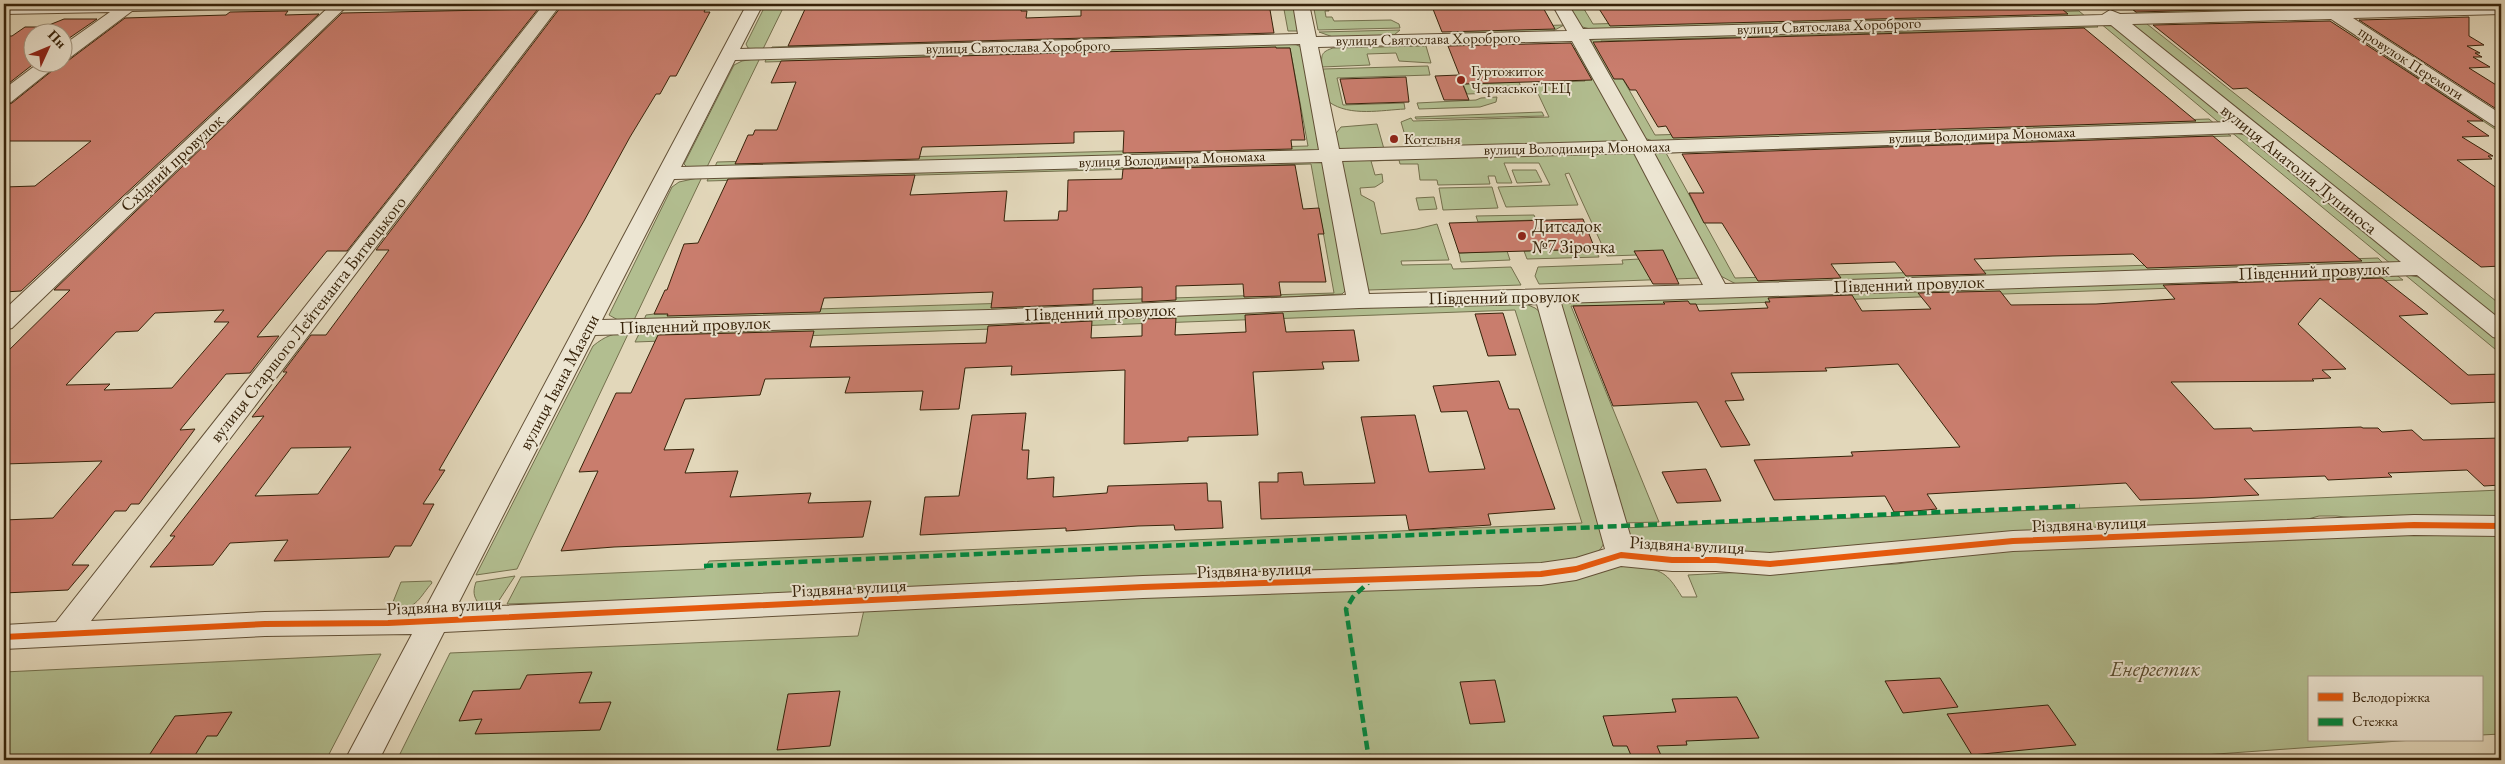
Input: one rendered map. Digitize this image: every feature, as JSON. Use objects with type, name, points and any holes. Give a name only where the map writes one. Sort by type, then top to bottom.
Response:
[{"type":"street","points":[[4,9],[218,4]]},
{"type":"street","name":"Східний провулок","points":[[4,323],[341,4]]},
{"type":"street","name":"вулиця Старшого Лейтенанта Битюцького","points":[[64,634],[554,4]]},
{"type":"street","name":"вулиця Івана Мазепи","points":[[362,760],[755,4]]},
{"type":"street","points":[[1302,4],[1359,301]]},
{"type":"street","points":[[1560,4],[1641,146],[1717,290]]},
{"type":"street","name":"вулиця Анатолія Лупиноса","points":[[2097,4],[2501,332]]},
{"type":"street","points":[[72,48],[128,6]]},
{"type":"street","name":"вулиця Святослава Хороброго","points":[[729,55],[1578,35],[2115,19],[2328,8],[2501,9]]},
{"type":"street","name":"провулок Перемоги","points":[[2328,8],[2501,122]]},
{"type":"street","points":[[4,98],[39,72]]},
{"type":"street","name":"вулиця Володимира Мономаха","points":[[668,173],[2247,127]]},
{"type":"street","name":"Південний провулок","points":[[588,328],[989,317],[1359,301],[1547,297],[2420,268]]},
{"type":"street","points":[[1547,297],[1621,555]]},
{"type":"street","name":"Різдвяна вулиця","points":[[4,637],[265,624],[388,623],[1143,587],[1541,574],[1576,569],[1621,555],[1672,560],[1716,560],[1770,564],[2013,541],[2414,525],[2501,526]]},
{"type":"green space","points":[[766,4],[785,4],[762,51],[748,48],[746,44]]},
{"type":"green space","points":[[1283,4],[1295,4],[1300,31],[1288,31]]},
{"type":"green space","points":[[1313,4],[1327,4],[1329,11],[1325,11],[1326,17],[1332,17],[1334,21],[1391,20],[1399,24],[1400,28],[1318,30]]},
{"type":"green space","points":[[1567,4],[1581,4],[1593,24],[2079,11],[2086,17],[1590,29],[1579,26]]},
{"type":"green space","points":[[2316,4],[2318,8],[2315,10],[2141,16],[2133,10]]},
{"type":"green space","points":[[2327,4],[2501,4],[2501,7],[2346,11]]},
{"type":"green space","points":[[2142,20],[2501,305],[2501,322],[2132,25]]},
{"type":"green space","points":[[2333,21],[2341,21],[2501,125],[2501,133]]},
{"type":"green space","points":[[2093,22],[2098,27],[1601,41],[1655,135],[2209,119],[2216,125],[1653,141],[1644,138],[1591,43],[1592,40],[1599,36]]},
{"type":"green space","points":[[2100,23],[2112,24],[2230,121],[2229,123],[2222,125]]},
{"type":"green space","points":[[1564,25],[1553,31],[1462,34],[1459,28]]},
{"type":"green space","points":[[1400,30],[1394,35],[1333,37],[1319,32]]},
{"type":"green space","points":[[1299,34],[1296,36],[770,51],[772,47]]},
{"type":"green space","points":[[1293,43],[1301,47],[1321,150],[714,169],[717,162],[1308,146],[1290,48],[765,62],[767,57]]},
{"type":"green space","points":[[1426,46],[1431,63],[1399,61],[1396,53],[1367,54],[1370,65],[1322,67],[1323,54],[1333,48]]},
{"type":"green space","points":[[1573,48],[1584,52],[1630,138],[1627,142],[1409,149],[1401,122],[1411,118],[1413,121],[1549,117],[1533,83],[1585,81],[1573,56]]},
{"type":"green space","points":[[760,58],[706,169],[688,168],[684,164],[734,65],[742,61]]},
{"type":"green space","points":[[1428,66],[1430,75],[1337,78],[1343,105],[1404,103],[1405,109],[1366,112],[1346,110],[1329,102],[1323,69]]},
{"type":"green space","points":[[1519,82],[1523,92],[1467,94],[1463,84]]},
{"type":"green space","points":[[1497,97],[1496,102],[1480,107],[1419,109],[1417,103],[1476,100]]},
{"type":"green space","points":[[1542,112],[1544,116],[1416,119],[1415,117]]},
{"type":"green space","points":[[1377,124],[1384,149],[1342,151],[1336,148],[1333,137],[1341,127]]},
{"type":"green space","points":[[2224,131],[2231,136],[1666,153],[1735,278],[2378,258],[2385,265],[1736,284],[1715,273],[1652,154],[1655,151]]},
{"type":"green space","points":[[2230,131],[2248,136],[2401,260],[2399,264],[2391,264]]},
{"type":"green space","points":[[1634,151],[1701,278],[1539,284],[1535,276],[1538,267],[1623,264],[1622,260],[1639,259],[1637,255],[1607,256],[1569,173],[1565,174],[1578,205],[1506,207],[1498,187],[1550,185],[1539,163],[1504,163],[1512,183],[1497,183],[1495,176],[1488,176],[1490,184],[1438,185],[1437,180],[1420,180],[1418,164],[1400,164],[1399,160],[1371,161],[1375,175],[1382,174],[1383,182],[1375,187],[1360,188],[1361,195],[1374,202],[1381,234],[1437,224],[1449,260],[1401,261],[1402,265],[1451,264],[1453,269],[1511,267],[1521,285],[1369,290],[1363,285],[1341,161]]},
{"type":"green space","points":[[1311,158],[1323,162],[1346,290],[1342,294],[1032,311],[644,320],[646,315],[654,314],[1334,293],[1311,164],[707,181],[709,177]]},
{"type":"green space","points":[[1512,170],[1536,170],[1542,182],[1517,183]]},
{"type":"green space","points":[[702,177],[634,320],[618,320],[609,315],[672,187],[679,182]]},
{"type":"green space","points":[[1492,187],[1498,208],[1443,210],[1439,188]]},
{"type":"green space","points":[[1434,197],[1437,209],[1419,210],[1416,198]]},
{"type":"green space","points":[[1534,215],[1536,220],[1478,222],[1476,216]]},
{"type":"green space","points":[[1595,249],[1599,257],[1527,259],[1524,251]]},
{"type":"green space","points":[[1507,251],[1510,260],[1461,262],[1459,253]]},
{"type":"green space","points":[[2395,274],[2403,280],[1719,304],[1571,306],[1659,522],[1621,523],[1616,485],[1587,407],[1558,309],[1561,303]]},
{"type":"green space","points":[[2404,274],[2423,278],[2501,341],[2501,354]]},
{"type":"green space","points":[[1526,304],[1544,315],[1592,484],[1598,526],[1605,539],[1603,545],[1595,554],[1583,559],[1564,564],[867,593],[507,604],[521,577],[705,569],[709,561],[1582,523],[1515,310],[635,342],[640,332],[1364,305]]},
{"type":"green space","points":[[629,332],[517,569],[476,575],[593,346],[610,336]]},
{"type":"green space","points":[[2501,490],[2501,520],[2374,520],[2319,516],[2297,522],[1765,556],[1704,549],[1656,553],[1644,550],[1634,544],[1622,528]]},
{"type":"green space","name":"Енергетик","points":[[2420,531],[2501,534],[2501,734],[2482,735],[2482,676],[2308,676],[2308,742],[2385,742],[2133,760],[397,760],[450,653],[858,636],[864,610],[1633,565],[1663,574],[1672,582],[1682,597],[1697,597],[1688,575],[1896,564],[2030,547]]},
{"type":"green space","points":[[515,576],[496,605],[479,604],[474,593],[476,582]]},
{"type":"green space","points":[[431,581],[432,583],[413,605],[402,609],[394,609],[393,602],[401,582]]},
{"type":"green space","points":[[381,654],[326,760],[4,760],[4,672]]},
{"type":"building","points":[[708,4],[704,12],[710,12],[676,76],[670,76],[660,94],[656,94],[630,137],[584,221],[439,470],[445,470],[423,504],[434,504],[411,546],[395,546],[389,557],[274,561],[288,540],[230,543],[213,565],[150,567],[175,536],[170,536],[264,416],[252,417],[287,372],[283,372],[311,335],[326,335],[389,250],[376,250],[560,8]],"holes":[[[351,447],[318,494],[255,496],[291,448]]]},
{"type":"building","points":[[869,4],[1022,4],[1021,11],[1027,11],[1026,18],[1081,16],[1081,4],[1269,4],[1274,33],[788,46],[806,7]]},
{"type":"building","points":[[1431,4],[1541,4],[1555,29],[1442,32]]},
{"type":"building","points":[[1596,4],[2056,4],[2068,14],[1610,26]]},
{"type":"building","points":[[2126,4],[2332,4],[2324,7],[2136,12]]},
{"type":"building","points":[[2332,4],[2435,4],[2338,6]]},
{"type":"building","points":[[538,9],[347,251],[327,251],[257,337],[279,336],[250,373],[226,374],[180,430],[195,429],[139,504],[131,504],[126,511],[115,511],[72,565],[89,565],[68,590],[4,593],[4,520],[53,518],[102,461],[4,464],[4,355],[70,290],[54,290],[342,13]],"holes":[[[224,310],[214,322],[229,322],[172,388],[104,390],[110,384],[66,385],[116,332],[138,331],[155,313]]]},
{"type":"building","points":[[288,11],[285,15],[319,14],[21,291],[4,292],[4,187],[35,186],[91,141],[4,141],[4,106],[12,103],[51,72],[72,72],[72,58],[125,18],[226,15],[230,12]]},
{"type":"building","points":[[2469,17],[2469,36],[2484,45],[2467,46],[2480,53],[2475,53],[2482,57],[2473,57],[2490,67],[2469,68],[2501,88],[2501,112],[2359,20]]},
{"type":"building","points":[[64,19],[97,19],[72,36],[72,22],[56,22]]},
{"type":"building","points":[[2330,21],[2483,121],[2467,121],[2489,136],[2462,137],[2493,156],[2488,156],[2492,159],[2457,160],[2501,191],[2501,266],[2481,267],[2247,88],[2233,89],[2153,25]]},
{"type":"building","points":[[2084,28],[2196,121],[1673,138],[1666,126],[1658,127],[1636,90],[1630,90],[1623,79],[1614,79],[1593,42]]},
{"type":"building","points":[[22,29],[23,72],[4,87],[4,36],[12,36]]},
{"type":"building","points":[[1571,43],[1592,80],[1463,84],[1448,46]]},
{"type":"building","points":[[1290,48],[1300,105],[1305,140],[1291,140],[1292,149],[1123,153],[1124,131],[1074,132],[1074,143],[922,147],[919,159],[735,164],[748,135],[753,135],[755,130],[777,130],[796,82],[771,83],[781,61]]},
{"type":"building","points":[[1459,75],[1469,100],[1444,100],[1435,76]]},
{"type":"building","points":[[1406,77],[1409,102],[1346,104],[1340,79]]},
{"type":"building","points":[[2213,136],[2362,261],[2147,268],[2133,254],[2053,256],[1974,259],[1986,274],[1906,276],[1895,262],[1831,264],[1841,278],[1758,281],[1722,223],[1704,223],[1689,193],[1704,193],[1682,154]]},
{"type":"building","points":[[1295,165],[1303,209],[1319,208],[1324,234],[1318,234],[1326,282],[1279,282],[1281,296],[1244,297],[1243,284],[1176,286],[1176,300],[1142,302],[1142,287],[1093,289],[1093,304],[991,308],[993,292],[824,298],[820,312],[667,316],[668,314],[654,314],[665,290],[667,290],[684,244],[698,243],[728,179],[915,175],[910,195],[1007,191],[1004,221],[1058,220],[1059,211],[1067,211],[1068,180],[1122,179],[1123,169]]},
{"type":"building","name":"Дитсадок №7 Зірочка","points":[[1583,219],[1595,249],[1459,253],[1449,223]]},
{"type":"building","points":[[1663,250],[1679,284],[1653,284],[1634,251]]},
{"type":"building","points":[[2382,278],[2428,314],[2399,316],[2468,375],[2501,374],[2501,402],[2451,404],[2320,298],[2298,324],[2346,369],[2322,370],[2331,378],[2312,379],[2314,381],[2171,382],[2214,429],[2251,428],[2253,431],[2361,427],[2378,428],[2382,432],[2412,430],[2423,440],[2501,438],[2501,485],[2484,486],[2467,470],[2388,473],[2392,477],[2328,480],[2325,476],[2244,479],[2259,495],[2202,498],[2140,500],[2126,483],[1927,494],[1937,509],[1894,512],[1885,496],[1774,500],[1754,460],[1853,456],[1851,452],[1960,447],[1898,364],[1825,368],[1827,371],[1731,373],[1744,400],[1725,401],[1750,445],[1721,447],[1697,402],[1613,406],[1573,306],[1665,304],[1663,302],[1688,301],[1690,304],[1696,304],[1699,311],[1768,308],[1765,302],[1770,302],[1768,298],[1852,295],[1862,311],[1931,309],[1918,293],[2000,291],[2011,305],[2096,304],[2175,299],[2163,285]]},
{"type":"building","points":[[1283,313],[1286,332],[1354,330],[1359,361],[1322,362],[1324,369],[1253,372],[1258,435],[1188,437],[1188,441],[1124,444],[1125,370],[1011,375],[1012,366],[965,368],[959,409],[920,410],[923,391],[845,393],[850,377],[765,379],[760,395],[685,399],[664,450],[694,449],[685,473],[738,471],[730,497],[811,493],[808,503],[871,501],[863,537],[614,547],[561,551],[598,471],[579,472],[616,393],[631,393],[658,335],[814,331],[810,347],[986,343],[988,326],[1092,321],[1091,338],[1142,336],[1142,319],[1176,318],[1175,335],[1246,332],[1245,315]]},
{"type":"building","points":[[1503,313],[1516,355],[1488,356],[1475,314]]},
{"type":"building","points":[[1499,381],[1509,409],[1519,409],[1555,509],[1488,514],[1491,525],[1409,530],[1406,515],[1261,519],[1259,482],[1278,482],[1278,473],[1302,472],[1304,485],[1375,483],[1361,417],[1415,415],[1429,472],[1485,469],[1467,411],[1441,412],[1433,386]]},
{"type":"building","points":[[1026,413],[1022,450],[1029,450],[1027,479],[1054,477],[1053,497],[1107,493],[1108,486],[1207,483],[1208,501],[1221,501],[1223,528],[1175,530],[1174,525],[1066,531],[1066,528],[920,535],[925,497],[959,496],[972,415]]},
{"type":"building","points":[[1706,469],[1721,501],[1677,503],[1662,472]]},
{"type":"building","points":[[592,672],[579,703],[611,702],[600,730],[475,734],[482,719],[459,721],[473,691],[520,689],[527,675]]},
{"type":"building","points":[[1940,678],[1958,707],[1903,713],[1885,681]]},
{"type":"building","points":[[1495,680],[1505,722],[1470,724],[1460,682]]},
{"type":"building","points":[[840,691],[830,746],[777,750],[788,694]]},
{"type":"building","points":[[1737,697],[1759,738],[1686,741],[1687,745],[1657,746],[1663,760],[1633,760],[1627,746],[1613,746],[1603,716],[1676,712],[1672,699]]},
{"type":"building","points":[[2048,705],[2076,745],[1972,755],[1947,714]]},
{"type":"building","points":[[232,712],[217,736],[207,736],[192,760],[146,760],[175,716]]},
{"type":"marked path","points":[[704,566],[2080,506]]},
{"type":"marked path","points":[[1366,760],[1369,760],[1346,609],[1353,597],[1371,580]]},
{"type":"cycle path","points":[[4,637],[265,624],[388,623],[1143,587],[1541,574],[1576,569],[1621,555],[1672,560],[1716,560],[1770,564],[2013,541],[2414,525],[2501,526]]},
{"type":"place","name":"Гуртожиток Черкаської ТЕЦ","points":[[1461,80]]},
{"type":"place","name":"Котельня","points":[[1394,139]]},
{"type":"place","name":"Дитсадок №7 Зірочка","points":[[1522,236]]}]
